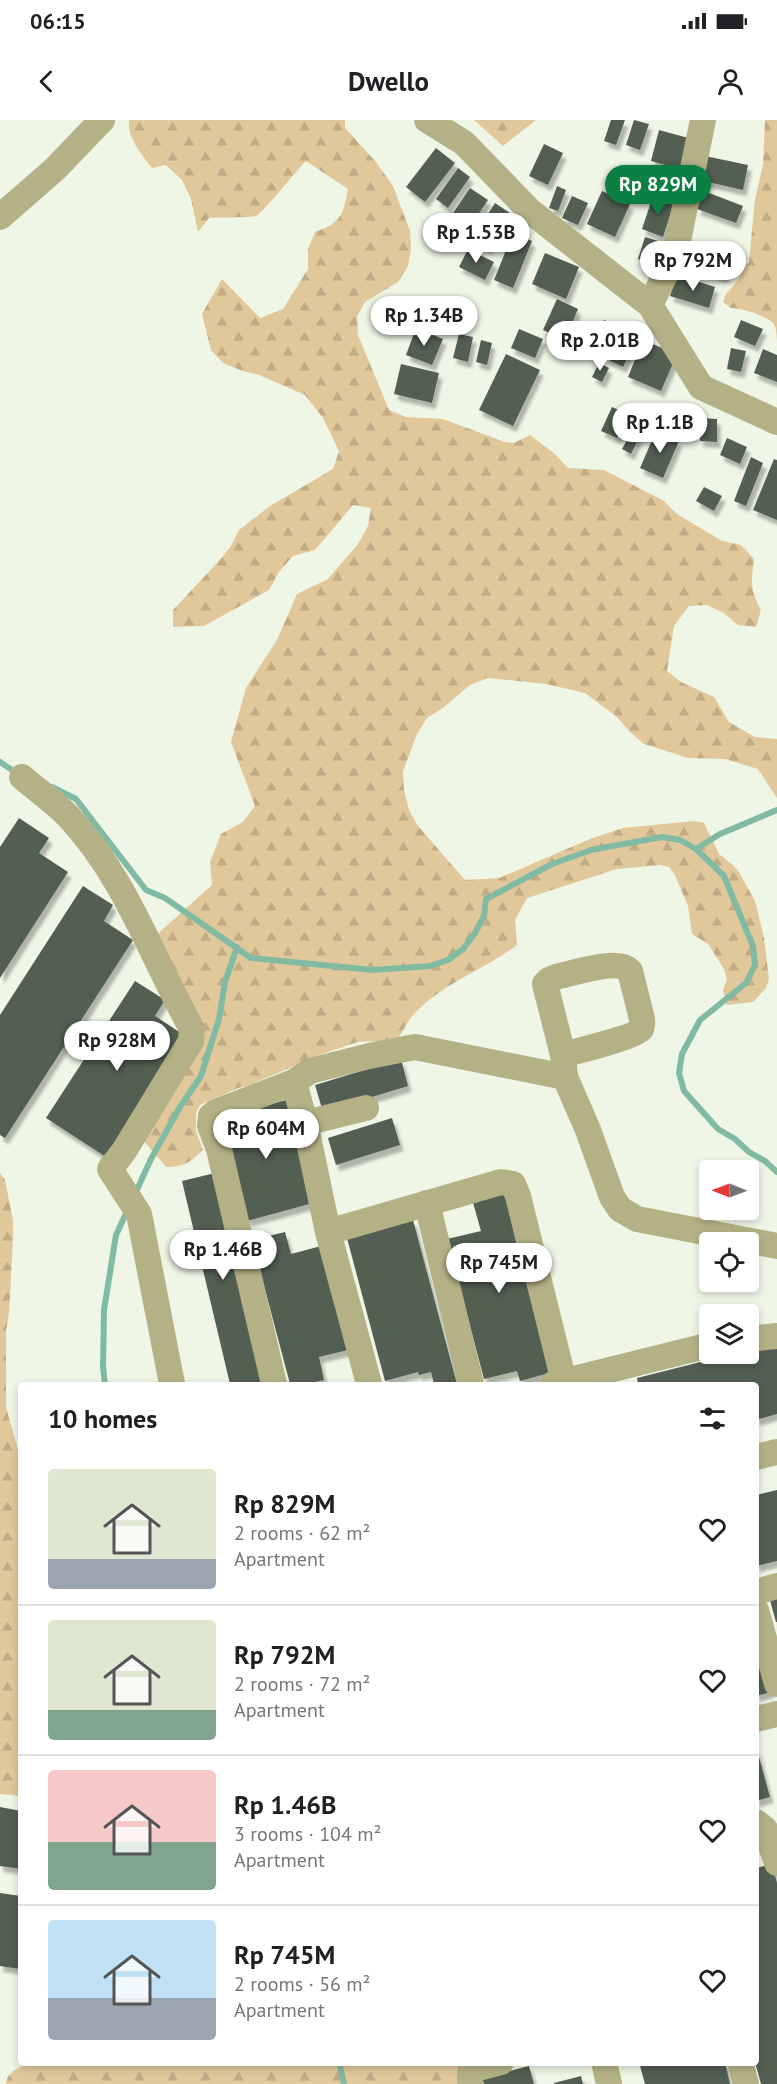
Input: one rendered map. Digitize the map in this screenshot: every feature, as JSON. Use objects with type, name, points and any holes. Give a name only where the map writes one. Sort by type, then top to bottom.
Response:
[{"type":"street","points":[[0,217],[55,169],[102,120]]},
{"type":"street","points":[[427,120],[464,143],[530,210],[650,305],[701,387],[777,422]]},
{"type":"street","points":[[650,305],[675,255],[703,120]]},
{"type":"street","points":[[22,777],[67,816],[96,851],[127,901],[192,1029],[191,1041],[138,1129],[110,1169],[133,1204],[172,1382]]},
{"type":"street","points":[[274,1382],[219,1149],[210,1126],[211,1116],[216,1112],[294,1082],[310,1071],[416,1047],[564,1066],[612,1197],[620,1209],[637,1219],[777,1246]]},
{"type":"street","points":[[294,1082],[328,1232],[368,1382]]},
{"type":"street","points":[[305,1123],[366,1108]]},
{"type":"street","points":[[328,1232],[501,1182],[513,1184],[518,1196],[558,1382]]},
{"type":"street","points":[[427,1203],[471,1382]]},
{"type":"street","points":[[759,1337],[777,1336]]},
{"type":"street","points":[[562,1382],[699,1348]]},
{"type":"street","points":[[759,1456],[777,1452]]},
{"type":"street","points":[[759,1591],[777,1586]]},
{"type":"street","points":[[759,1621],[777,1684]]},
{"type":"street","points":[[759,1718],[777,1714]]},
{"type":"street","points":[[759,1824],[765,1829],[777,1863]]},
{"type":"street","points":[[470,2084],[470,2073],[486,2066]]},
{"type":"street","points":[[604,2066],[609,2084]]},
{"type":"street","points":[[741,2066],[746,2084]]},
{"type":"green space","points":[[129,120],[345,120],[345,128],[376,162],[393,186],[410,231],[411,249],[408,266],[398,282],[365,302],[357,317],[358,335],[389,410],[406,417],[443,419],[505,442],[514,443],[530,435],[555,454],[568,468],[604,470],[664,501],[677,514],[722,541],[741,545],[754,559],[752,586],[761,610],[756,627],[738,625],[724,613],[707,605],[689,606],[674,626],[667,671],[681,682],[714,697],[729,722],[755,737],[777,739],[777,798],[758,769],[725,759],[688,758],[644,744],[617,717],[585,693],[546,684],[488,678],[470,685],[443,708],[427,718],[417,734],[403,771],[404,790],[409,810],[418,826],[465,880],[499,878],[590,839],[623,828],[694,821],[704,823],[719,854],[739,872],[755,901],[764,938],[769,979],[766,988],[753,1002],[727,1005],[723,990],[727,979],[724,969],[708,944],[692,934],[688,906],[675,875],[669,867],[660,865],[617,869],[527,898],[515,920],[517,945],[426,1003],[412,1016],[397,1040],[358,1042],[325,1053],[200,1105],[196,1113],[196,1131],[203,1150],[187,1163],[166,1167],[144,1141],[202,1040],[142,948],[212,885],[210,862],[221,834],[243,822],[255,806],[231,742],[246,688],[277,640],[297,594],[328,579],[358,544],[368,526],[371,508],[353,505],[315,550],[293,556],[279,572],[269,590],[204,626],[173,627],[173,610],[219,561],[231,546],[239,530],[270,506],[333,469],[339,451],[323,418],[305,395],[259,375],[223,363],[211,350],[202,314],[222,279],[260,318],[283,309],[308,269],[308,249],[315,232],[336,221],[342,212],[348,189],[306,161],[256,216],[209,218],[198,232],[191,199],[182,180],[166,165],[152,168],[133,140]]},
{"type":"green space","points":[[474,120],[536,120],[503,146]]},
{"type":"green space","points":[[765,120],[777,120],[777,340],[775,326],[768,319],[752,312],[731,308],[723,302],[726,294],[739,279],[742,270],[749,262],[755,199],[763,165]]},
{"type":"green space","points":[[0,1173],[5,1180],[13,1220],[9,1313],[6,1331],[6,1407],[18,1450],[18,1796],[0,1794]]},
{"type":"green space","points":[[23,2066],[462,2066],[461,2084],[6,2084],[10,2074]]},
{"type":"building","points":[[611,120],[625,120],[616,145],[604,141]]},
{"type":"building","points":[[634,120],[649,124],[640,150],[626,145]]},
{"type":"building","points":[[659,130],[692,139],[684,170],[651,161]]},
{"type":"building","points":[[544,144],[563,153],[548,185],[529,176]]},
{"type":"building","points":[[436,148],[455,163],[425,202],[406,187]]},
{"type":"building","points":[[705,156],[748,165],[743,190],[699,180]]},
{"type":"building","points":[[458,168],[470,177],[448,208],[436,199]]},
{"type":"building","points":[[557,186],[566,190],[558,211],[549,208]]},
{"type":"building","points":[[470,188],[488,200],[467,231],[449,219]]},
{"type":"building","points":[[602,191],[630,204],[615,237],[587,224]]},
{"type":"building","points":[[704,191],[743,206],[736,223],[697,209]]},
{"type":"building","points":[[572,196],[588,203],[578,225],[562,218]]},
{"type":"building","points":[[653,196],[674,203],[663,237],[642,229]]},
{"type":"building","points":[[495,203],[510,213],[488,249],[472,239]]},
{"type":"building","points":[[513,233],[532,241],[513,288],[494,280]]},
{"type":"building","points":[[645,237],[665,243],[658,265],[638,259]]},
{"type":"building","points":[[698,245],[732,254],[725,277],[691,268]]},
{"type":"building","points":[[468,249],[494,262],[485,280],[459,267]]},
{"type":"building","points":[[545,253],[579,267],[566,299],[532,284]]},
{"type":"building","points":[[677,275],[715,287],[709,308],[670,296]]},
{"type":"building","points":[[557,299],[578,309],[565,340],[543,330]]},
{"type":"building","points":[[604,320],[613,324],[604,346],[595,342]]},
{"type":"building","points":[[741,320],[763,329],[755,346],[734,337]]},
{"type":"building","points":[[620,327],[638,336],[623,367],[605,358]]},
{"type":"building","points":[[416,328],[443,339],[432,365],[406,355]]},
{"type":"building","points":[[519,329],[543,339],[535,358],[511,348]]},
{"type":"building","points":[[459,334],[473,337],[468,362],[453,358]]},
{"type":"building","points":[[481,340],[492,343],[487,365],[476,362]]},
{"type":"building","points":[[643,340],[677,354],[661,391],[628,377]]},
{"type":"building","points":[[731,348],[746,351],[741,372],[727,369]]},
{"type":"building","points":[[763,349],[777,355],[777,382],[754,373]]},
{"type":"building","points":[[506,354],[540,370],[513,426],[479,410]]},
{"type":"building","points":[[599,363],[609,368],[602,382],[592,377]]},
{"type":"building","points":[[401,364],[439,373],[432,403],[394,394]]},
{"type":"building","points":[[612,407],[628,414],[617,438],[601,431]]},
{"type":"building","points":[[701,418],[717,419],[717,442],[700,441]]},
{"type":"building","points":[[633,429],[641,433],[631,454],[622,449]]},
{"type":"building","points":[[656,431],[679,441],[663,478],[640,468]]},
{"type":"building","points":[[727,438],[747,447],[740,464],[720,455]]},
{"type":"building","points":[[751,457],[763,463],[746,506],[734,501]]},
{"type":"building","points":[[774,459],[777,460],[777,520],[753,510]]},
{"type":"building","points":[[704,487],[722,496],[714,511],[696,501]]},
{"type":"building","points":[[19,818],[49,838],[39,853],[68,872],[0,978],[0,847]]},
{"type":"building","points":[[83,886],[113,905],[104,921],[133,940],[5,1138],[0,1135],[0,1015]]},
{"type":"building","points":[[135,981],[165,1000],[155,1016],[184,1035],[106,1157],[46,1118]]},
{"type":"building","points":[[401,1059],[408,1086],[323,1112],[315,1085]]},
{"type":"building","points":[[286,1100],[313,1203],[247,1221],[220,1117]]},
{"type":"building","points":[[392,1118],[400,1145],[336,1165],[328,1138]]},
{"type":"building","points":[[215,1173],[265,1382],[230,1382],[182,1181]]},
{"type":"building","points":[[505,1190],[553,1372],[520,1381],[517,1371],[484,1379],[447,1239],[481,1231],[472,1199]]},
{"type":"building","points":[[413,1220],[456,1382],[434,1382],[431,1372],[419,1375],[418,1372],[385,1381],[347,1238]]},
{"type":"building","points":[[285,1232],[291,1254],[325,1245],[352,1349],[319,1357],[324,1380],[289,1382],[252,1240]]},
{"type":"building","points":[[777,1343],[777,1414],[759,1419],[759,1382],[638,1382],[637,1378],[699,1362],[759,1364],[759,1347]]},
{"type":"building","points":[[777,1490],[777,1561],[759,1565],[759,1494]]},
{"type":"building","points":[[777,1591],[777,1622],[776,1622],[768,1593]]},
{"type":"building","points":[[759,1648],[771,1692],[759,1695]]},
{"type":"building","points":[[759,1757],[770,1797],[759,1800]]},
{"type":"building","points":[[0,1807],[18,1810],[18,1869],[0,1866]]},
{"type":"building","points":[[772,1864],[777,1883],[777,2084],[761,2084],[756,2066],[759,2066],[759,1867]]},
{"type":"building","points":[[0,1893],[18,1896],[18,1969],[0,1966]]},
{"type":"building","points":[[529,2066],[534,2084],[484,2084],[482,2078]]},
{"type":"building","points":[[640,2066],[726,2066],[730,2084],[645,2084]]},
{"type":"building","points":[[581,2076],[583,2084],[554,2084],[554,2083]]},
{"type":"waterway","points":[[0,762],[18,774]]},
{"type":"waterway","points":[[52,787],[76,799],[146,890],[165,898],[251,958],[373,970],[430,966],[448,960],[463,949],[475,933],[484,916],[486,899],[552,864],[591,850],[662,837],[680,840],[696,849],[724,876],[753,946],[755,965],[746,983],[700,1020],[682,1054],[679,1073],[684,1091],[718,1129],[735,1139],[777,1172]]},
{"type":"waterway","points":[[696,849],[720,834],[777,810]]},
{"type":"waterway","points":[[135,1194],[151,1159],[180,1107],[201,1076],[219,1019],[225,982],[237,947]]},
{"type":"waterway","points":[[105,1382],[104,1310],[116,1235],[128,1209]]},
{"type":"waterway","points":[[340,2066],[344,2084]]}]
